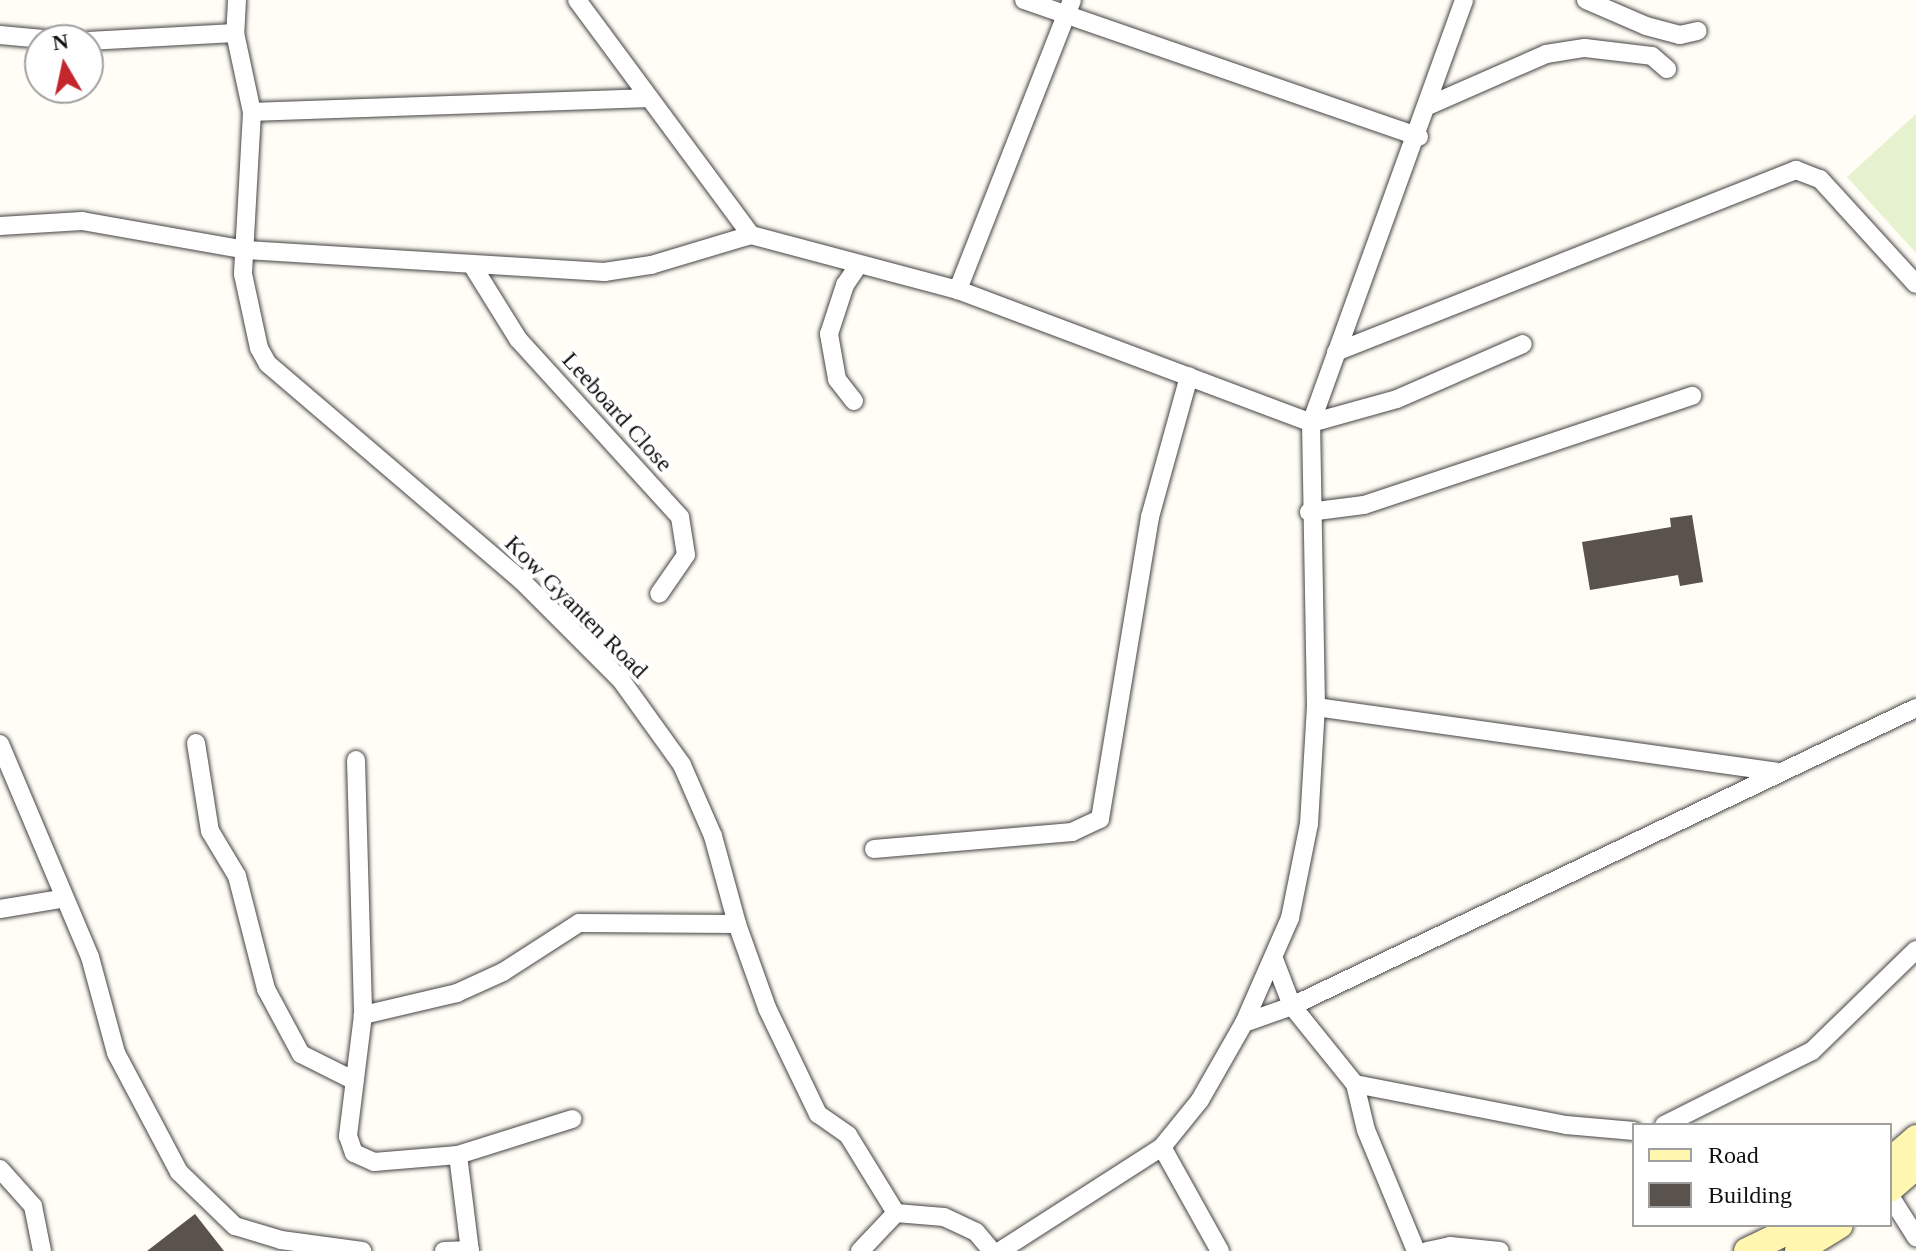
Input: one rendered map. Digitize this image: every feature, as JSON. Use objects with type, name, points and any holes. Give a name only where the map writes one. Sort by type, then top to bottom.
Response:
[{"type":"main road","points":[[1892,1159],[1916,1138]]},
{"type":"main road","points":[[1892,1187],[1916,1166]]},
{"type":"main road","points":[[1747,1251],[1797,1227]]},
{"type":"main road","points":[[1798,1251],[1837,1227]]},
{"type":"street","name":"Kow Gyanten Road","points":[[237,0],[235,33],[252,112],[246,250],[251,329],[268,364],[521,580],[621,680],[682,765],[713,836],[737,924],[807,1099],[848,1135],[896,1213]]},
{"type":"street","points":[[577,0],[751,235]]},
{"type":"street","points":[[1024,0],[1070,7],[1419,137]]},
{"type":"street","points":[[1000,1251],[1162,1147],[1200,1100],[1244,1023],[1290,918],[1309,824],[1316,707],[1309,512],[1311,423],[1419,137],[1464,0]]},
{"type":"street","points":[[1586,0],[1646,26],[1680,35],[1698,31]]},
{"type":"street","points":[[958,290],[1070,7]]},
{"type":"street","points":[[104,40],[235,33]]},
{"type":"street","points":[[0,35],[24,37]]},
{"type":"street","points":[[1430,105],[1546,54],[1585,48],[1652,56],[1667,69]]},
{"type":"street","points":[[252,112],[649,98]]},
{"type":"street","points":[[1336,352],[1796,170],[1820,179],[1916,284]]},
{"type":"street","points":[[0,226],[82,221],[246,250],[472,265],[629,270],[751,235],[958,290],[1311,423],[1397,399],[1523,344]]},
{"type":"street","points":[[854,401],[837,379],[829,334],[845,285],[859,264]]},
{"type":"street","name":"Leeboard Close","points":[[472,265],[518,339],[680,517],[686,555],[659,594]]},
{"type":"street","points":[[874,849],[1072,832],[1100,819],[1150,517],[1189,376]]},
{"type":"street","points":[[1309,512],[1364,505],[1692,396]]},
{"type":"street","points":[[1316,707],[1776,772]]},
{"type":"street","points":[[1244,1023],[1292,1006],[1776,772],[1916,708]]},
{"type":"street","points":[[196,743],[210,831],[237,876],[266,989],[301,1054],[355,1081]]},
{"type":"street","points":[[0,744],[61,899],[90,957],[116,1053],[179,1172],[201,1199],[235,1226],[281,1240],[362,1251]]},
{"type":"street","points":[[356,760],[363,1015],[348,1136],[354,1153],[374,1162],[458,1155],[572,1119]]},
{"type":"street","points":[[0,909],[61,899]]},
{"type":"street","points":[[363,1015],[457,993],[503,972],[579,923],[737,924]]},
{"type":"street","points":[[1668,1123],[1812,1051],[1916,950]]},
{"type":"street","points":[[1274,959],[1292,1006],[1355,1084],[1416,1251]]},
{"type":"street","points":[[1355,1084],[1566,1125],[1632,1131]]},
{"type":"street","points":[[1162,1147],[1220,1251]]},
{"type":"street","points":[[444,1251],[470,1250],[458,1155]]},
{"type":"street","points":[[0,1169],[33,1206],[42,1251]]},
{"type":"street","points":[[1892,1199],[1916,1237]]},
{"type":"street","points":[[860,1251],[896,1213],[944,1217],[976,1232],[992,1251]]},
{"type":"street","points":[[1427,1251],[1500,1251]]},
{"type":"green space","points":[[1916,114],[1916,253],[1847,177]]},
{"type":"building","points":[[1692,515],[1703,582],[1680,586],[1678,575],[1590,590],[1582,542],[1671,527],[1670,518]]},
{"type":"building","points":[[195,1214],[224,1251],[147,1251]]}]
